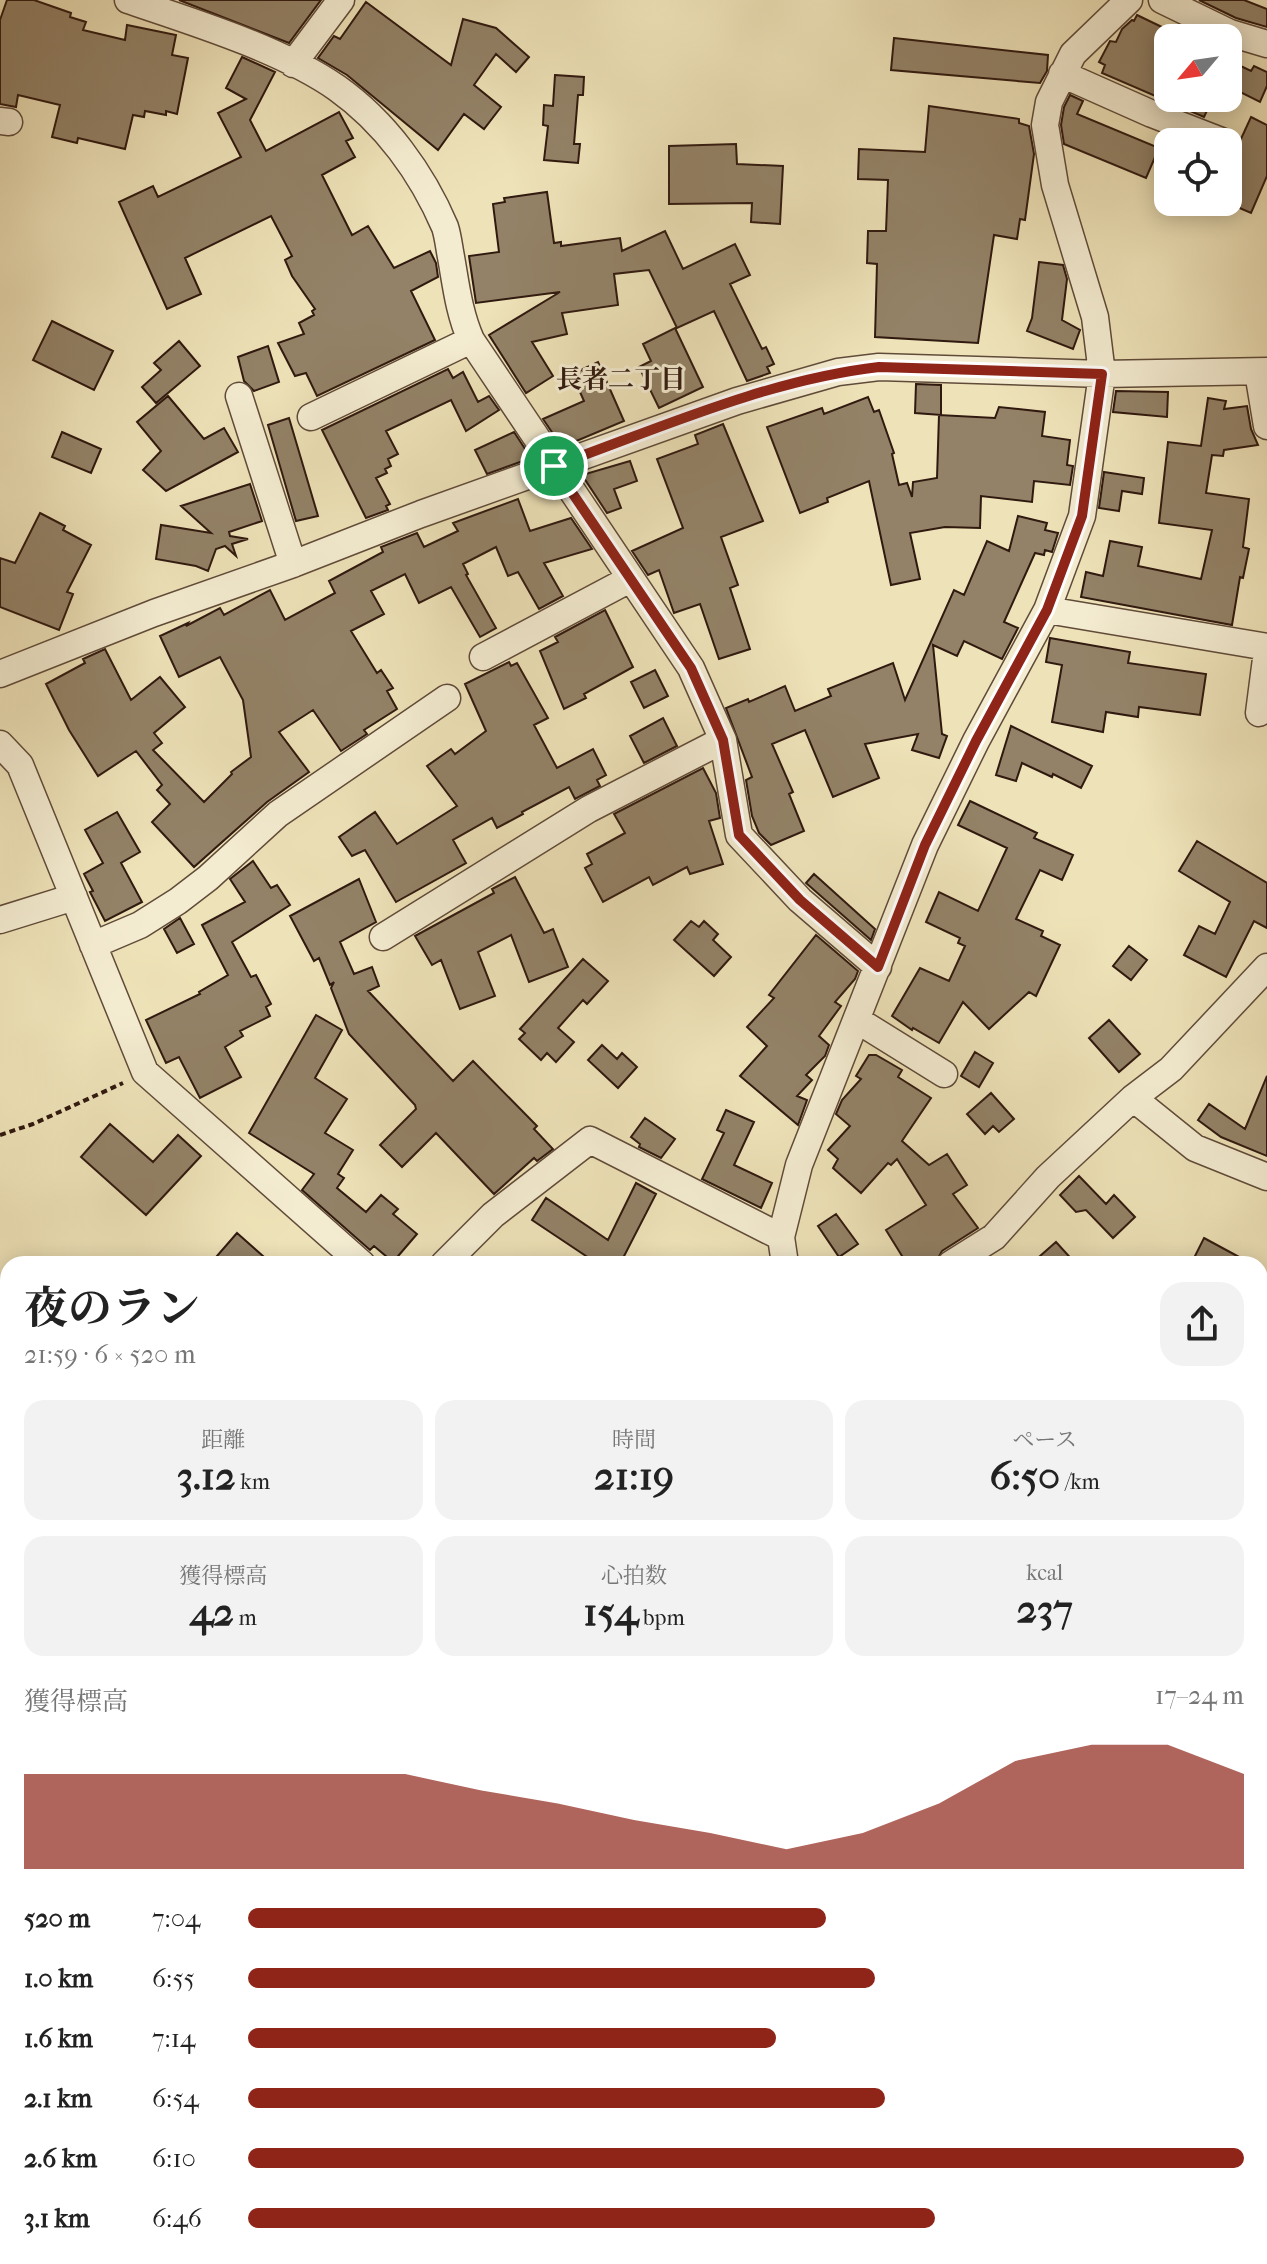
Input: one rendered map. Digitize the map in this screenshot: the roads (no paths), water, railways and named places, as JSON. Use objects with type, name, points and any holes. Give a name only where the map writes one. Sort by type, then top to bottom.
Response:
[{"type":"street","points":[[128,0],[221,32],[293,64],[337,88],[384,129],[416,172],[446,229],[464,323],[471,340],[691,668],[723,740],[739,835],[800,900],[878,967]]},
{"type":"street","points":[[293,64],[341,0]]},
{"type":"street","points":[[784,1256],[781,1237],[799,1165],[925,845],[976,741],[1047,610],[1082,516],[1102,374],[1095,317],[1055,185],[1045,125],[1049,102],[1073,54],[1129,0]]},
{"type":"street","points":[[1162,0],[1230,33],[1267,44]]},
{"type":"street","points":[[1062,74],[1188,128]]},
{"type":"street","points":[[311,417],[471,340]]},
{"type":"street","points":[[0,674],[154,613],[554,466],[737,401],[838,372],[879,367],[1102,374],[1263,372],[1267,426]]},
{"type":"street","points":[[239,396],[293,564]]},
{"type":"street","points":[[483,657],[630,579]]},
{"type":"street","points":[[1047,610],[1267,649],[1259,713]]},
{"type":"street","points":[[93,945],[140,925],[178,901],[278,814],[447,698]]},
{"type":"street","points":[[383,937],[589,809],[723,740]]},
{"type":"street","points":[[0,744],[20,765],[145,1072],[353,1256]]},
{"type":"street","points":[[0,920],[74,897]]},
{"type":"street","points":[[964,1256],[994,1237],[1048,1177],[1133,1098],[1171,1069],[1267,967]]},
{"type":"street","points":[[857,1020],[944,1074]]},
{"type":"street","points":[[1133,1098],[1195,1148],[1267,1177]]},
{"type":"street","points":[[452,1256],[493,1215],[590,1140],[781,1237]]},
{"type":"district","name":"長者二丁目","points":[[621,379]]}]
